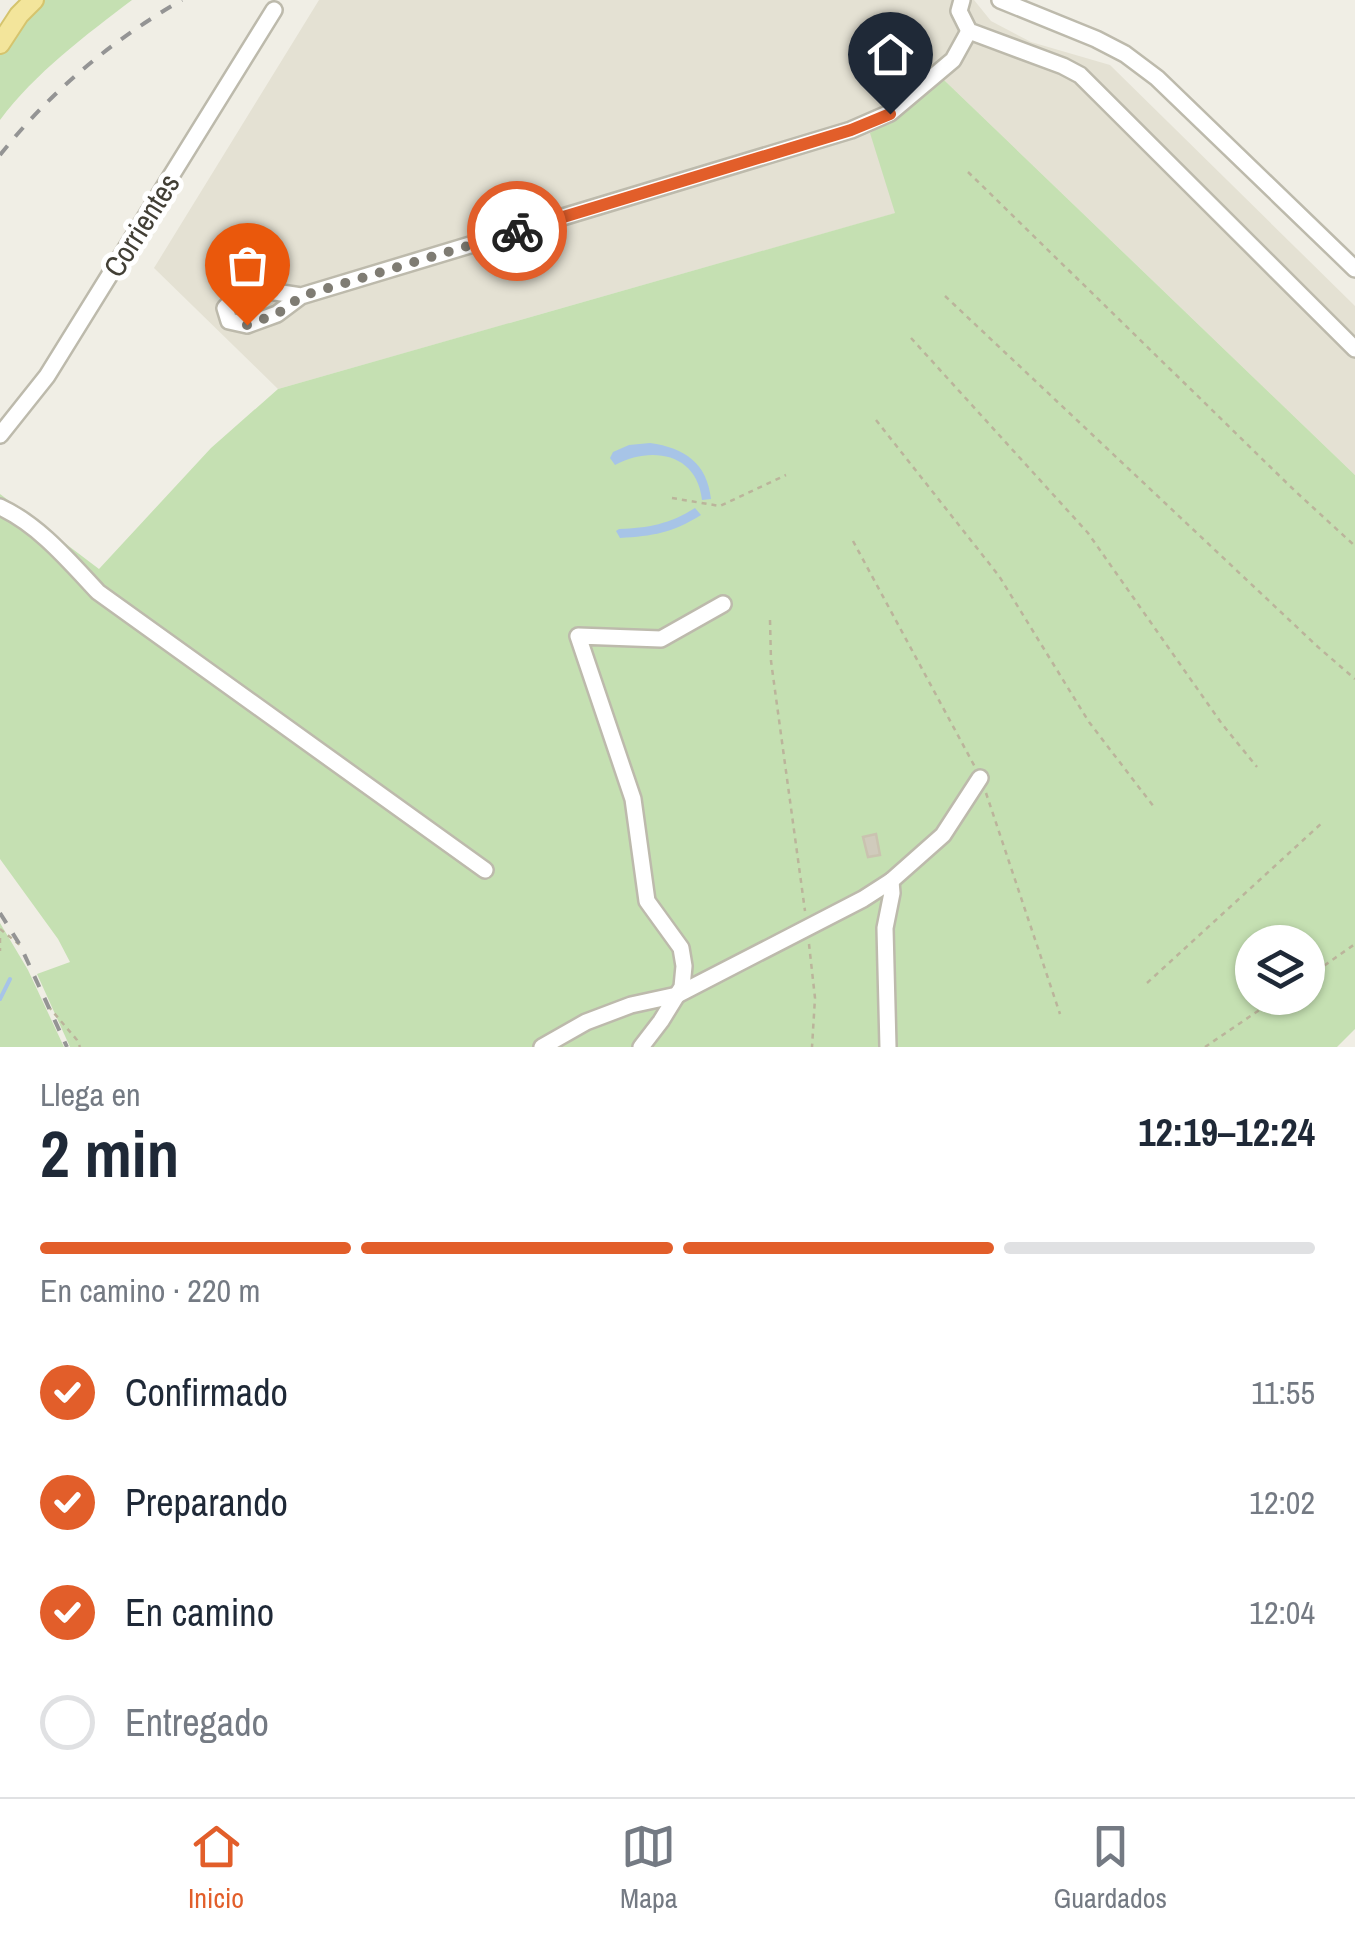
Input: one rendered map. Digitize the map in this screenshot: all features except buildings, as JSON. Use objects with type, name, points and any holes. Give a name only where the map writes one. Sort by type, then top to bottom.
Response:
[{"type":"main road","points":[[0,44],[20,8],[34,0]]},
{"type":"street","points":[[962,0],[959,12],[969,32],[1080,75],[1355,350]]},
{"type":"street","points":[[1000,0],[1096,39],[1157,78],[1355,269]]},
{"type":"street","name":"Corrientes","points":[[0,435],[47,376],[274,10]]},
{"type":"street","points":[[302,296],[862,126],[890,114],[954,60],[969,32]]},
{"type":"street","points":[[0,506],[55,546],[98,592],[485,870]]},
{"type":"street","points":[[641,1047],[682,987],[684,966],[681,948],[647,901],[633,799],[578,636],[661,639],[723,604]]},
{"type":"street","points":[[542,1047],[586,1022],[631,1005],[677,996],[862,899],[891,881],[943,835],[980,778]]},
{"type":"street","points":[[888,1047],[885,928],[891,881]]},
{"type":"path","points":[[968,172],[1355,546]]},
{"type":"path","points":[[945,296],[1355,679]]},
{"type":"path","points":[[911,338],[1088,533],[1222,724],[1257,767]]},
{"type":"path","points":[[876,420],[999,576],[1089,722],[1154,807]]},
{"type":"path","points":[[672,498],[720,506],[786,475]]},
{"type":"path","points":[[770,620],[815,998],[812,1047]]},
{"type":"path","points":[[1148,982],[1324,821]]},
{"type":"path","points":[[0,929],[20,944]]},
{"type":"path","points":[[0,938],[0,952]]},
{"type":"path","points":[[1325,964],[1355,944]]},
{"type":"path","points":[[48,1006],[80,1047]]},
{"type":"path","points":[[1205,1047],[1252,1015]]},
{"type":"shaded area","points":[[319,0],[974,0],[991,21],[1031,42],[1110,65],[1355,306],[1355,475],[944,80],[881,128],[896,213],[278,389],[154,268]]},
{"type":"green space","points":[[42,0],[132,0],[45,71],[0,120],[0,47]]},
{"type":"green space","points":[[944,80],[1355,475],[1355,1029],[1337,1047],[70,1047],[37,974],[70,962],[58,939],[0,859],[0,494],[99,569],[211,448],[278,389],[895,213],[870,133],[898,117]]},
{"type":"green space","points":[[0,923],[28,970],[64,1047],[0,1047]]},
{"type":"water","points":[[650,443],[692,459],[705,476],[711,499],[702,500],[691,472],[670,457],[643,456],[615,465],[610,458],[613,452],[629,445]]},
{"type":"water","points":[[695,508],[701,515],[662,532],[620,538],[616,531],[658,524]]},
{"type":"waterway","points":[[0,999],[10,979]]},
{"type":"railway","points":[[0,155],[84,69],[131,32],[182,0]]},
{"type":"railway","points":[[0,913],[20,945],[67,1047]]},
{"type":"way so far","points":[[247,325],[277,314],[302,296],[517,231]]},
{"type":"route","points":[[517,231],[851,130],[890,114]]}]
